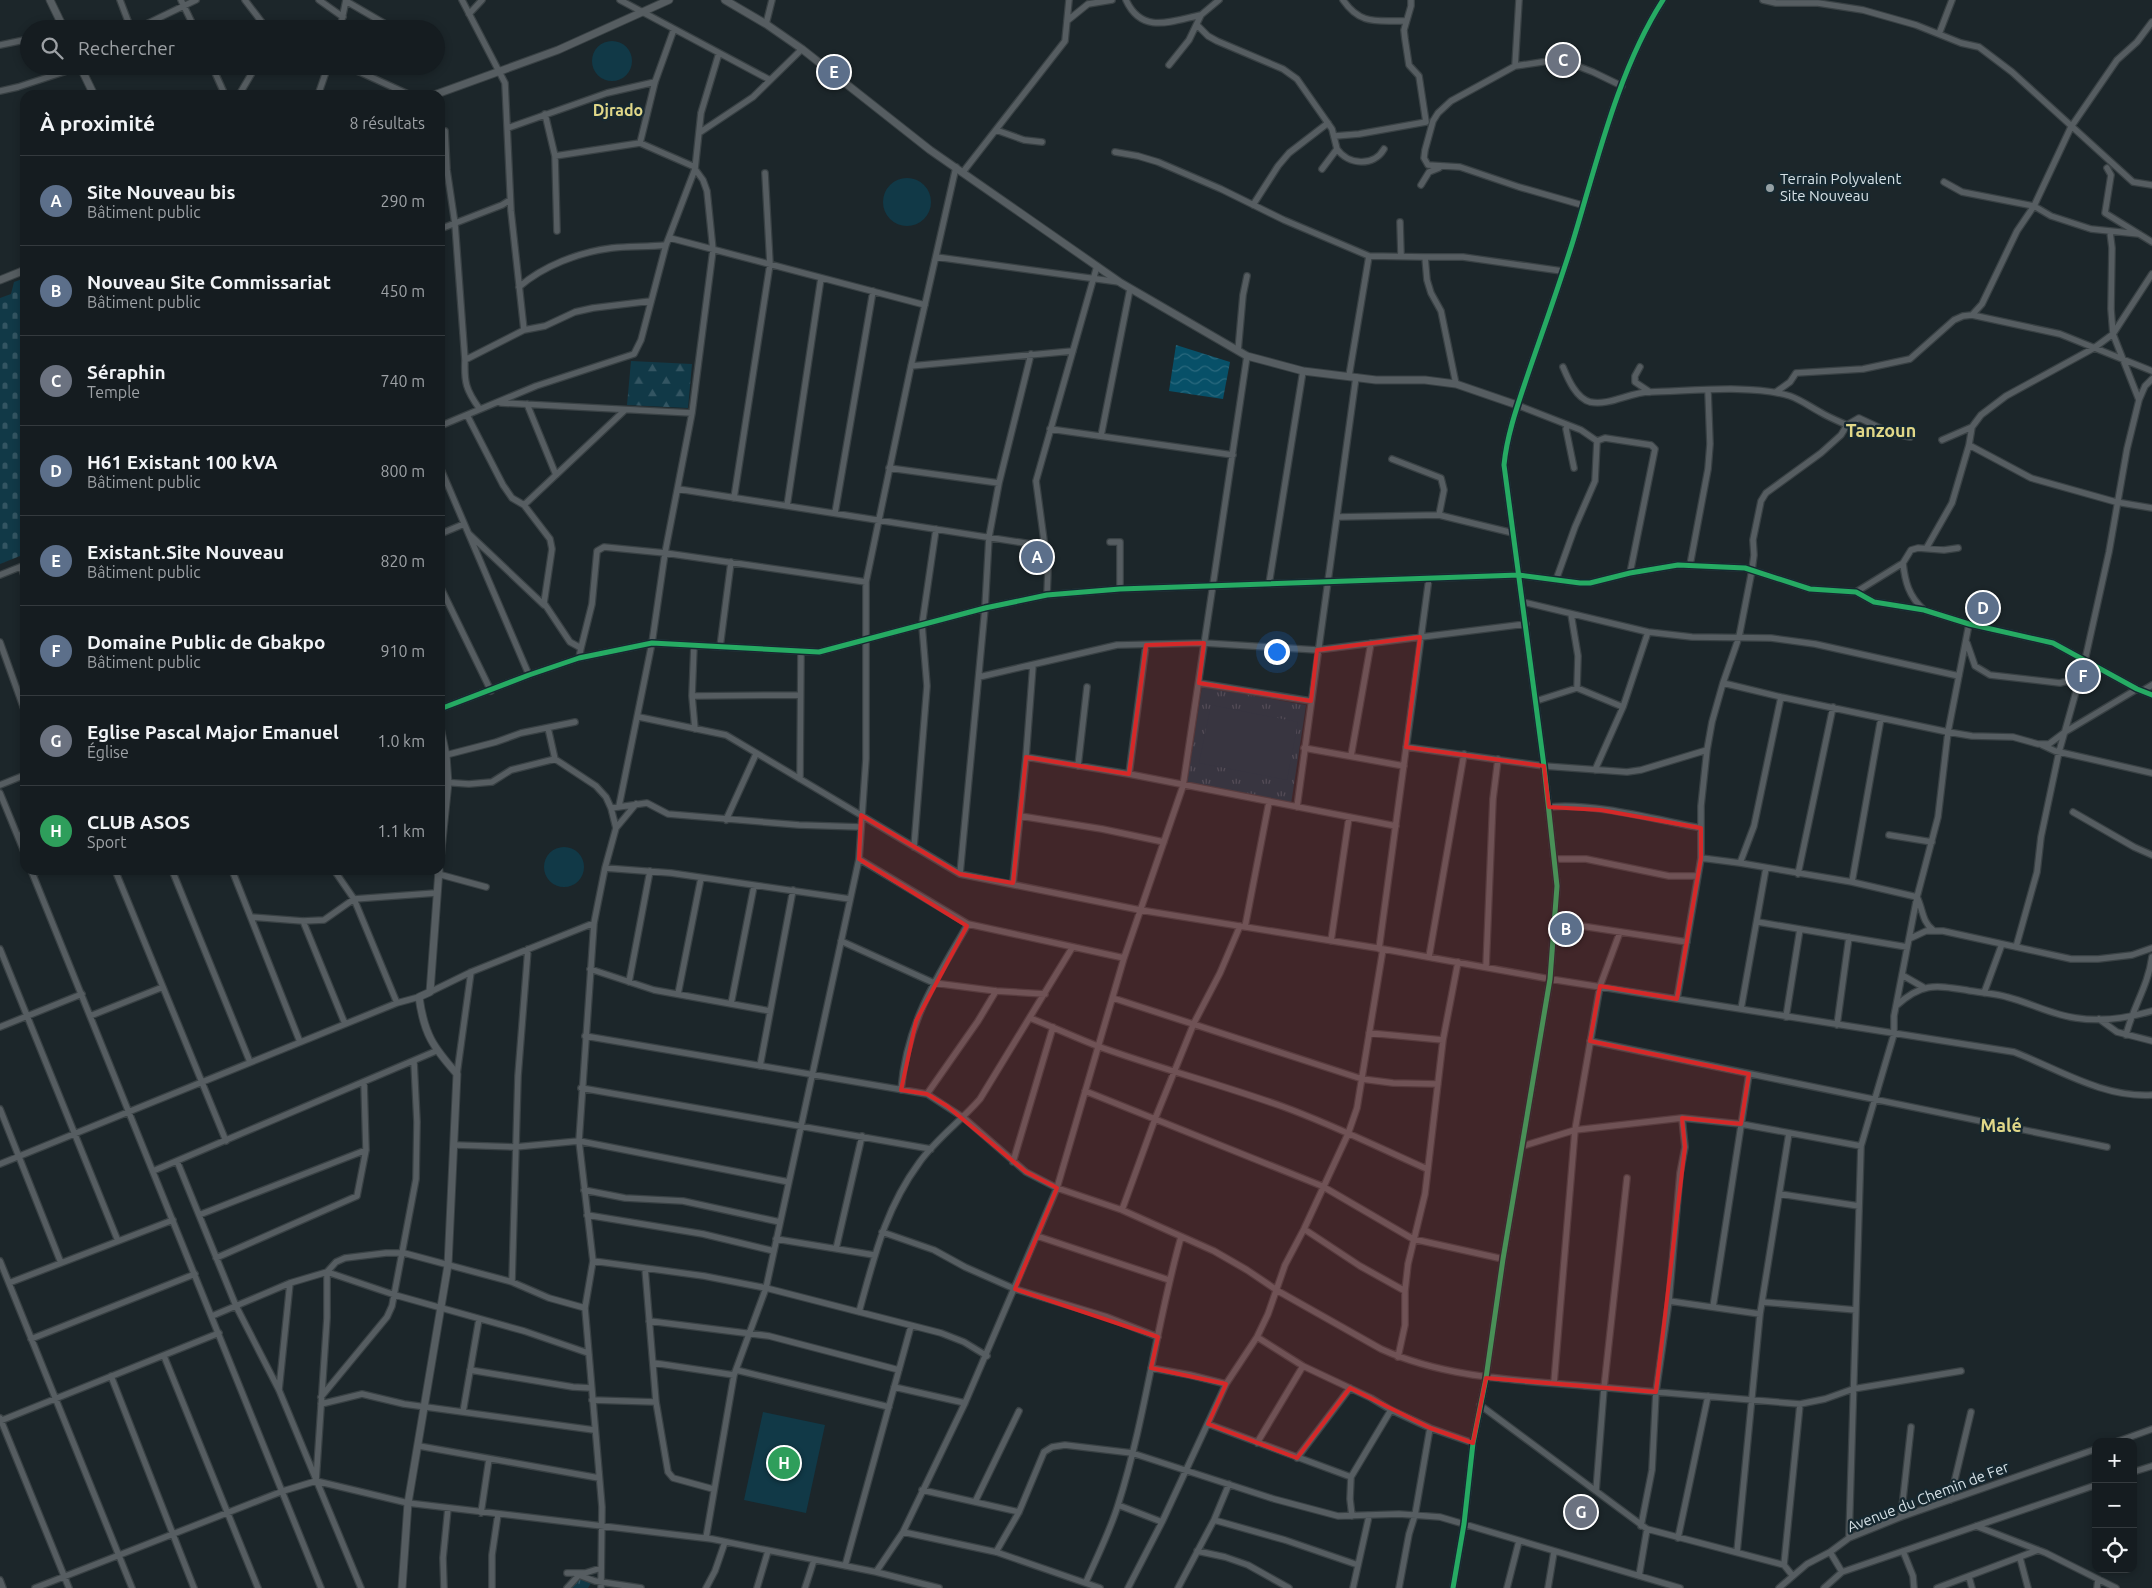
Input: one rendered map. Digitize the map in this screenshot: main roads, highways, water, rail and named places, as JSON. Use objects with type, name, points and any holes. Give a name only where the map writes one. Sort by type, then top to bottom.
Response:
[{"type":"water","points":[[1176,345],[1230,362],[1223,399],[1169,391]]},
{"type":"place","name":"Séraphin","points":[[1563,60]]},
{"type":"place","name":"Existant.Site Nouveau","points":[[834,72]]},
{"type":"place","name":"Terrain Polyvalent Site Nouveau","points":[[1770,188]]},
{"type":"place","name":"Site Nouveau bis","points":[[1037,557]]},
{"type":"place","name":"H61 Existant 100 kVA","points":[[1983,608]]},
{"type":"place","name":"Domaine Public de Gbakpo","points":[[2083,676]]},
{"type":"place","name":"Nouveau Site Commissariat","points":[[1566,929]]},
{"type":"place","name":"CLUB ASOS","points":[[784,1463]]},
{"type":"place","name":"Eglise Pascal Major Emanuel","points":[[1581,1512]]},
{"type":"district","name":"Djrado","points":[[618,110]]},
{"type":"district","name":"Tanzoun","points":[[1881,431]]},
{"type":"district","name":"Malé","points":[[2001,1126]]}]
